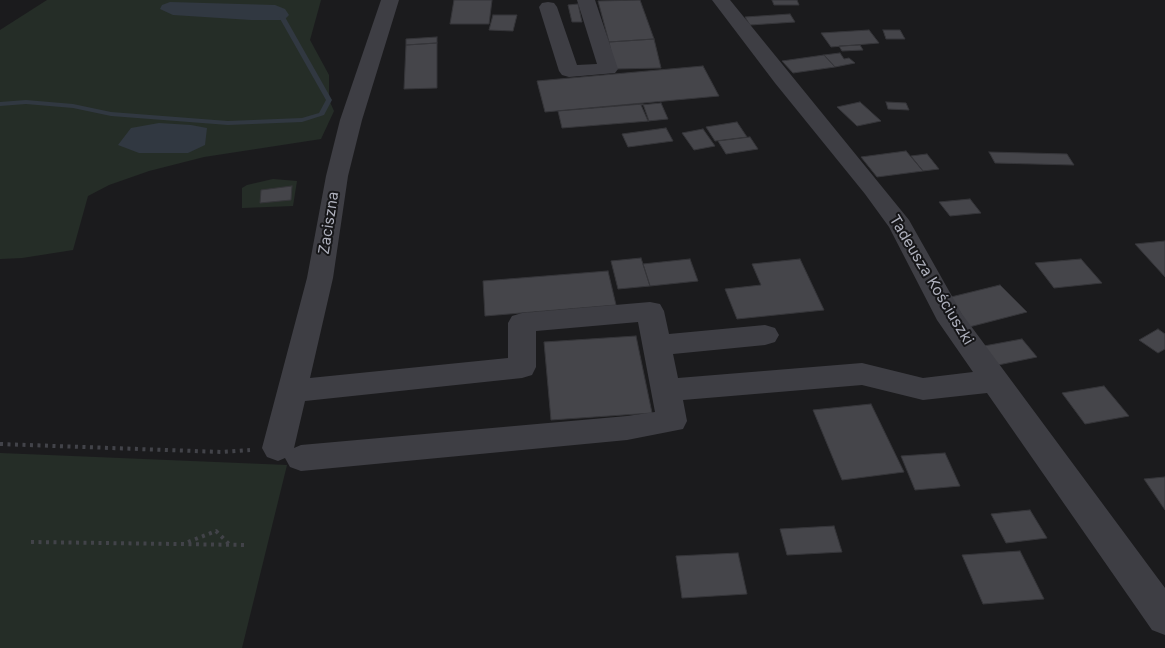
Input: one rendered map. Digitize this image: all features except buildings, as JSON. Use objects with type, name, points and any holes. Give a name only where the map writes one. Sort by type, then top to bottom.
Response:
[{"type":"street","name":"Zaciszna","points":[[289,453],[293,391],[320,278],[339,166],[351,120],[390,0]]},
{"type":"street","points":[[548,7],[569,71],[608,69],[586,0]]},
{"type":"street","name":"Tadeusza Kościuszki","points":[[721,0],[782,79],[895,218],[951,320],[1165,618]]},
{"type":"street","points":[[289,453],[627,428],[672,421],[650,311],[522,323],[522,367],[293,391]]},
{"type":"street","points":[[657,345],[764,334]]},
{"type":"street","points":[[666,390],[862,374],[923,389],[994,381]]},
{"type":"path","points":[[0,444],[289,453]]},
{"type":"path","points":[[185,544],[216,531],[229,545]]},
{"type":"path","points":[[31,542],[248,545]]},
{"type":"shaded area","points":[[47,0],[321,0],[310,40],[329,75],[329,100],[334,111],[321,139],[204,157],[149,171],[109,185],[88,196],[73,250],[22,258],[0,259],[0,30]]},
{"type":"shaded area","points":[[170,2],[275,5],[285,9],[289,15],[284,20],[251,20],[173,15],[160,9],[162,5]]},
{"type":"shaded area","points":[[159,123],[207,128],[205,145],[188,153],[139,153],[118,145],[131,128]]},
{"type":"shaded area","points":[[273,179],[297,181],[293,206],[242,208],[242,188]]},
{"type":"shaded area","points":[[0,453],[287,465],[242,648],[0,648]]},
{"type":"waterway","points":[[0,104],[26,102],[73,106],[111,114],[228,123],[302,120],[322,114],[329,100],[282,17]]}]
